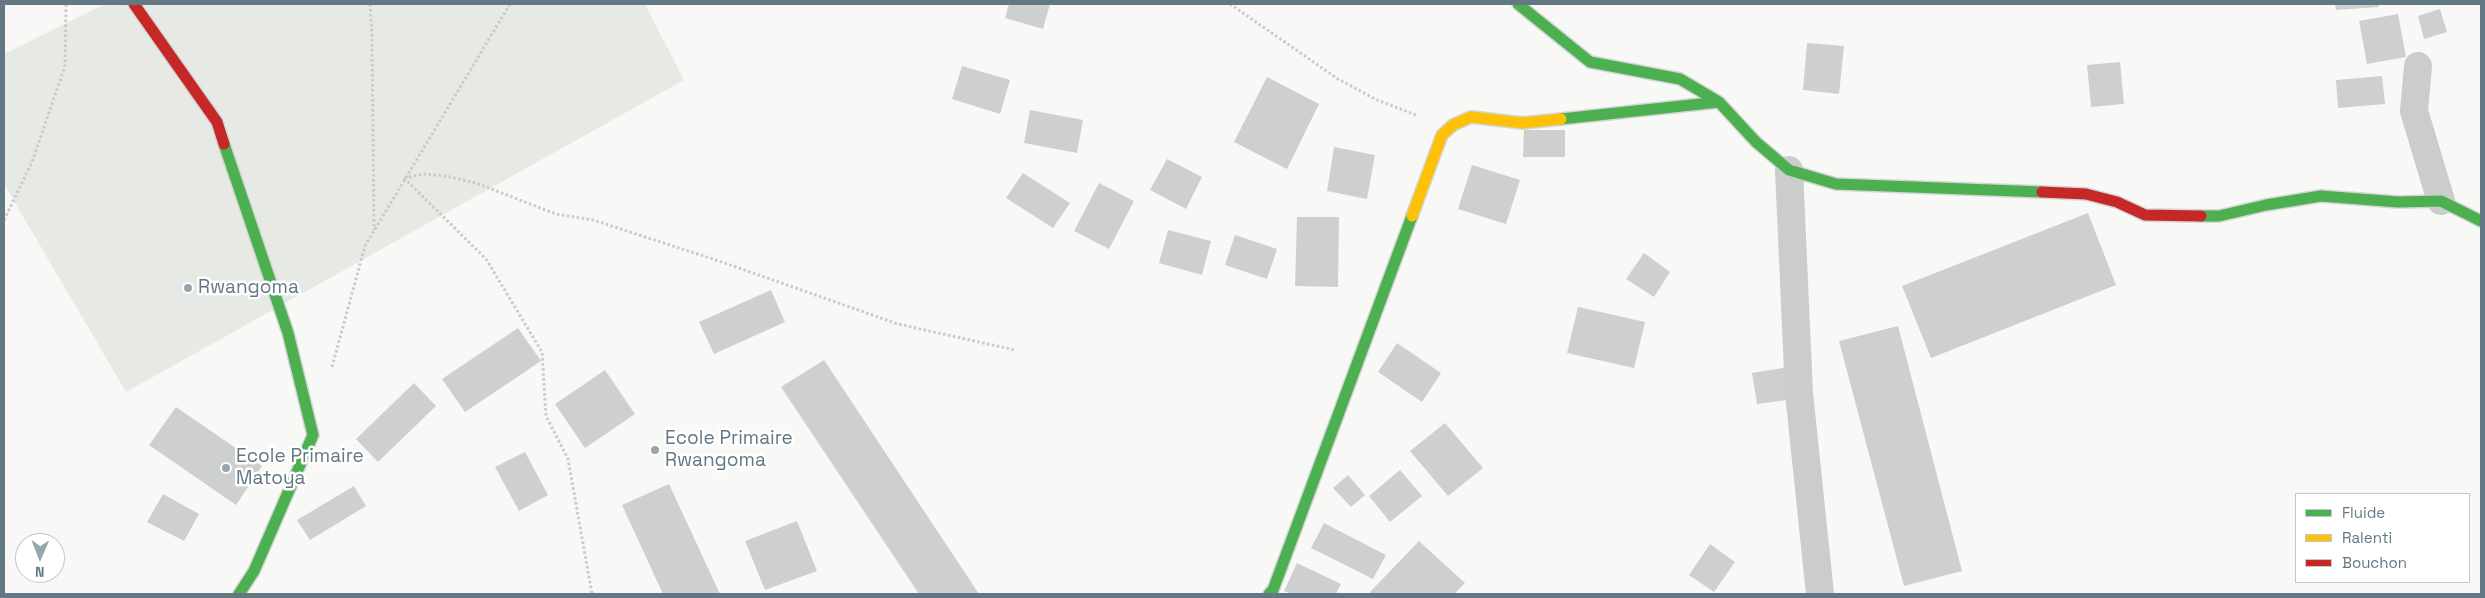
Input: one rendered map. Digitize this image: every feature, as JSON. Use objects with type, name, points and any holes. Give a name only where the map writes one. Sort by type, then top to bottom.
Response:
[{"type":"street","points":[[134,4],[217,122],[288,333],[313,435],[262,554],[239,594]]},
{"type":"street","points":[[1518,4],[1590,62],[1680,79],[1719,102],[1756,142],[1789,170],[1836,184],[2086,194],[2117,202],[2145,215],[2182,217],[2219,216],[2266,205],[2321,196],[2398,202],[2441,201],[2481,221]]},
{"type":"street","points":[[2418,66],[2414,111],[2441,201]]},
{"type":"street","points":[[1269,594],[1273,590],[1442,135],[1453,125],[1471,118],[1523,123],[1719,102]]},
{"type":"street","points":[[1789,170],[1799,393],[1820,594]]},
{"type":"path","points":[[4,220],[32,162],[65,66],[66,4]]},
{"type":"path","points":[[370,4],[374,231]]},
{"type":"path","points":[[329,377],[365,246],[510,4]]},
{"type":"path","points":[[1230,4],[1338,79],[1401,110],[1453,125]]},
{"type":"path","points":[[404,178],[424,174],[446,176],[476,183],[556,214],[593,220],[719,261],[898,324],[1015,350]]},
{"type":"path","points":[[404,178],[486,259],[542,352],[546,416],[568,459],[592,594]]},
{"type":"shaded area","name":"Rwangoma","points":[[105,4],[645,4],[684,80],[126,392],[4,184],[4,54]]},
{"type":"building","points":[[1009,4],[1050,4],[1043,29],[1005,18]]},
{"type":"building","points":[[2335,4],[2378,4],[2379,7],[2336,10]]},
{"type":"building","points":[[2440,9],[2447,32],[2424,39],[2418,16]]},
{"type":"building","points":[[2398,14],[2406,57],[2367,64],[2359,21]]},
{"type":"building","points":[[1807,43],[1844,46],[1839,94],[1803,90]]},
{"type":"building","points":[[2120,62],[2124,104],[2091,107],[2087,65]]},
{"type":"building","points":[[962,66],[1010,80],[1000,114],[952,99]]},
{"type":"building","points":[[2382,76],[2385,104],[2338,108],[2336,80]]},
{"type":"building","points":[[1267,77],[1319,104],[1287,169],[1234,142]]},
{"type":"building","points":[[1030,110],[1083,120],[1077,153],[1024,143]]},
{"type":"building","points":[[1524,130],[1565,130],[1565,157],[1523,157]]},
{"type":"building","points":[[1334,147],[1375,155],[1367,199],[1327,191]]},
{"type":"building","points":[[1167,159],[1202,177],[1186,209],[1150,190]]},
{"type":"building","points":[[1472,165],[1520,180],[1506,224],[1458,209]]},
{"type":"building","points":[[1023,173],[1070,203],[1053,228],[1006,198]]},
{"type":"building","points":[[1099,183],[1134,201],[1109,249],[1074,231]]},
{"type":"building","points":[[2088,213],[2116,285],[1931,358],[1902,286]]},
{"type":"building","points":[[1297,217],[1339,217],[1338,287],[1295,286]]},
{"type":"building","points":[[1168,230],[1211,241],[1202,275],[1159,263]]},
{"type":"building","points":[[1235,235],[1277,249],[1267,279],[1225,265]]},
{"type":"building","points":[[1644,253],[1670,272],[1654,297],[1626,279]]},
{"type":"building","points":[[771,290],[785,322],[714,354],[699,322]]},
{"type":"building","points":[[1578,307],[1645,322],[1634,368],[1567,353]]},
{"type":"building","points":[[1898,326],[1962,571],[1904,586],[1839,341]]},
{"type":"building","points":[[518,328],[541,361],[465,412],[442,379]]},
{"type":"building","points":[[1397,343],[1441,373],[1422,402],[1378,372]]},
{"type":"building","points":[[824,360],[979,594],[919,594],[781,387]]},
{"type":"building","points":[[1789,367],[1794,399],[1757,404],[1752,373]]},
{"type":"building","points":[[605,370],[635,414],[585,448],[555,404]]},
{"type":"building","points":[[414,383],[436,406],[378,462],[356,439]]},
{"type":"building","points":[[176,407],[262,466],[236,505],[149,445]]},
{"type":"building","points":[[1445,423],[1483,468],[1448,496],[1410,451]]},
{"type":"building","points":[[525,452],[548,495],[519,511],[495,467]]},
{"type":"building","points":[[1400,470],[1422,496],[1390,522],[1369,496]]},
{"type":"building","points":[[1348,475],[1365,495],[1351,507],[1333,488]]},
{"type":"building","points":[[669,484],[720,594],[663,594],[622,505]]},
{"type":"building","points":[[354,486],[366,506],[310,540],[297,520]]},
{"type":"building","points":[[163,494],[199,514],[184,541],[147,522]]},
{"type":"building","points":[[797,521],[817,571],[765,590],[745,541]]},
{"type":"building","points":[[1324,523],[1386,555],[1373,579],[1311,548]]},
{"type":"building","points":[[1419,541],[1465,583],[1454,594],[1371,594],[1370,592]]},
{"type":"building","points":[[1710,544],[1735,562],[1714,592],[1689,575]]},
{"type":"building","points":[[1297,563],[1341,584],[1336,594],[1291,594],[1284,591]]},
{"type":"traffic: fast","points":[[1518,4],[1590,62],[1680,79],[1719,102],[1756,142],[1789,170],[1836,184],[2042,192]]},
{"type":"traffic: fast","points":[[1561,119],[1719,102]]},
{"type":"traffic: fast","points":[[224,144],[288,333],[313,435],[254,571],[239,594]]},
{"type":"traffic: fast","points":[[2201,216],[2219,216],[2266,205],[2321,196],[2398,202],[2441,201],[2481,221]]},
{"type":"traffic: fast","points":[[1269,594],[1273,590],[1412,216]]},
{"type":"traffic: slow","points":[[1412,216],[1442,135],[1453,125],[1471,117],[1523,123],[1561,119]]},
{"type":"traffic: jam","points":[[134,4],[217,122],[224,144]]},
{"type":"traffic: jam","points":[[2042,192],[2086,194],[2117,202],[2145,215],[2201,216]]},
{"type":"place","name":"Rwangoma","points":[[188,288]]},
{"type":"place","name":"Ecole Primaire Rwangoma","points":[[655,450]]},
{"type":"place","name":"Ecole Primaire Matoya","points":[[226,468]]}]
